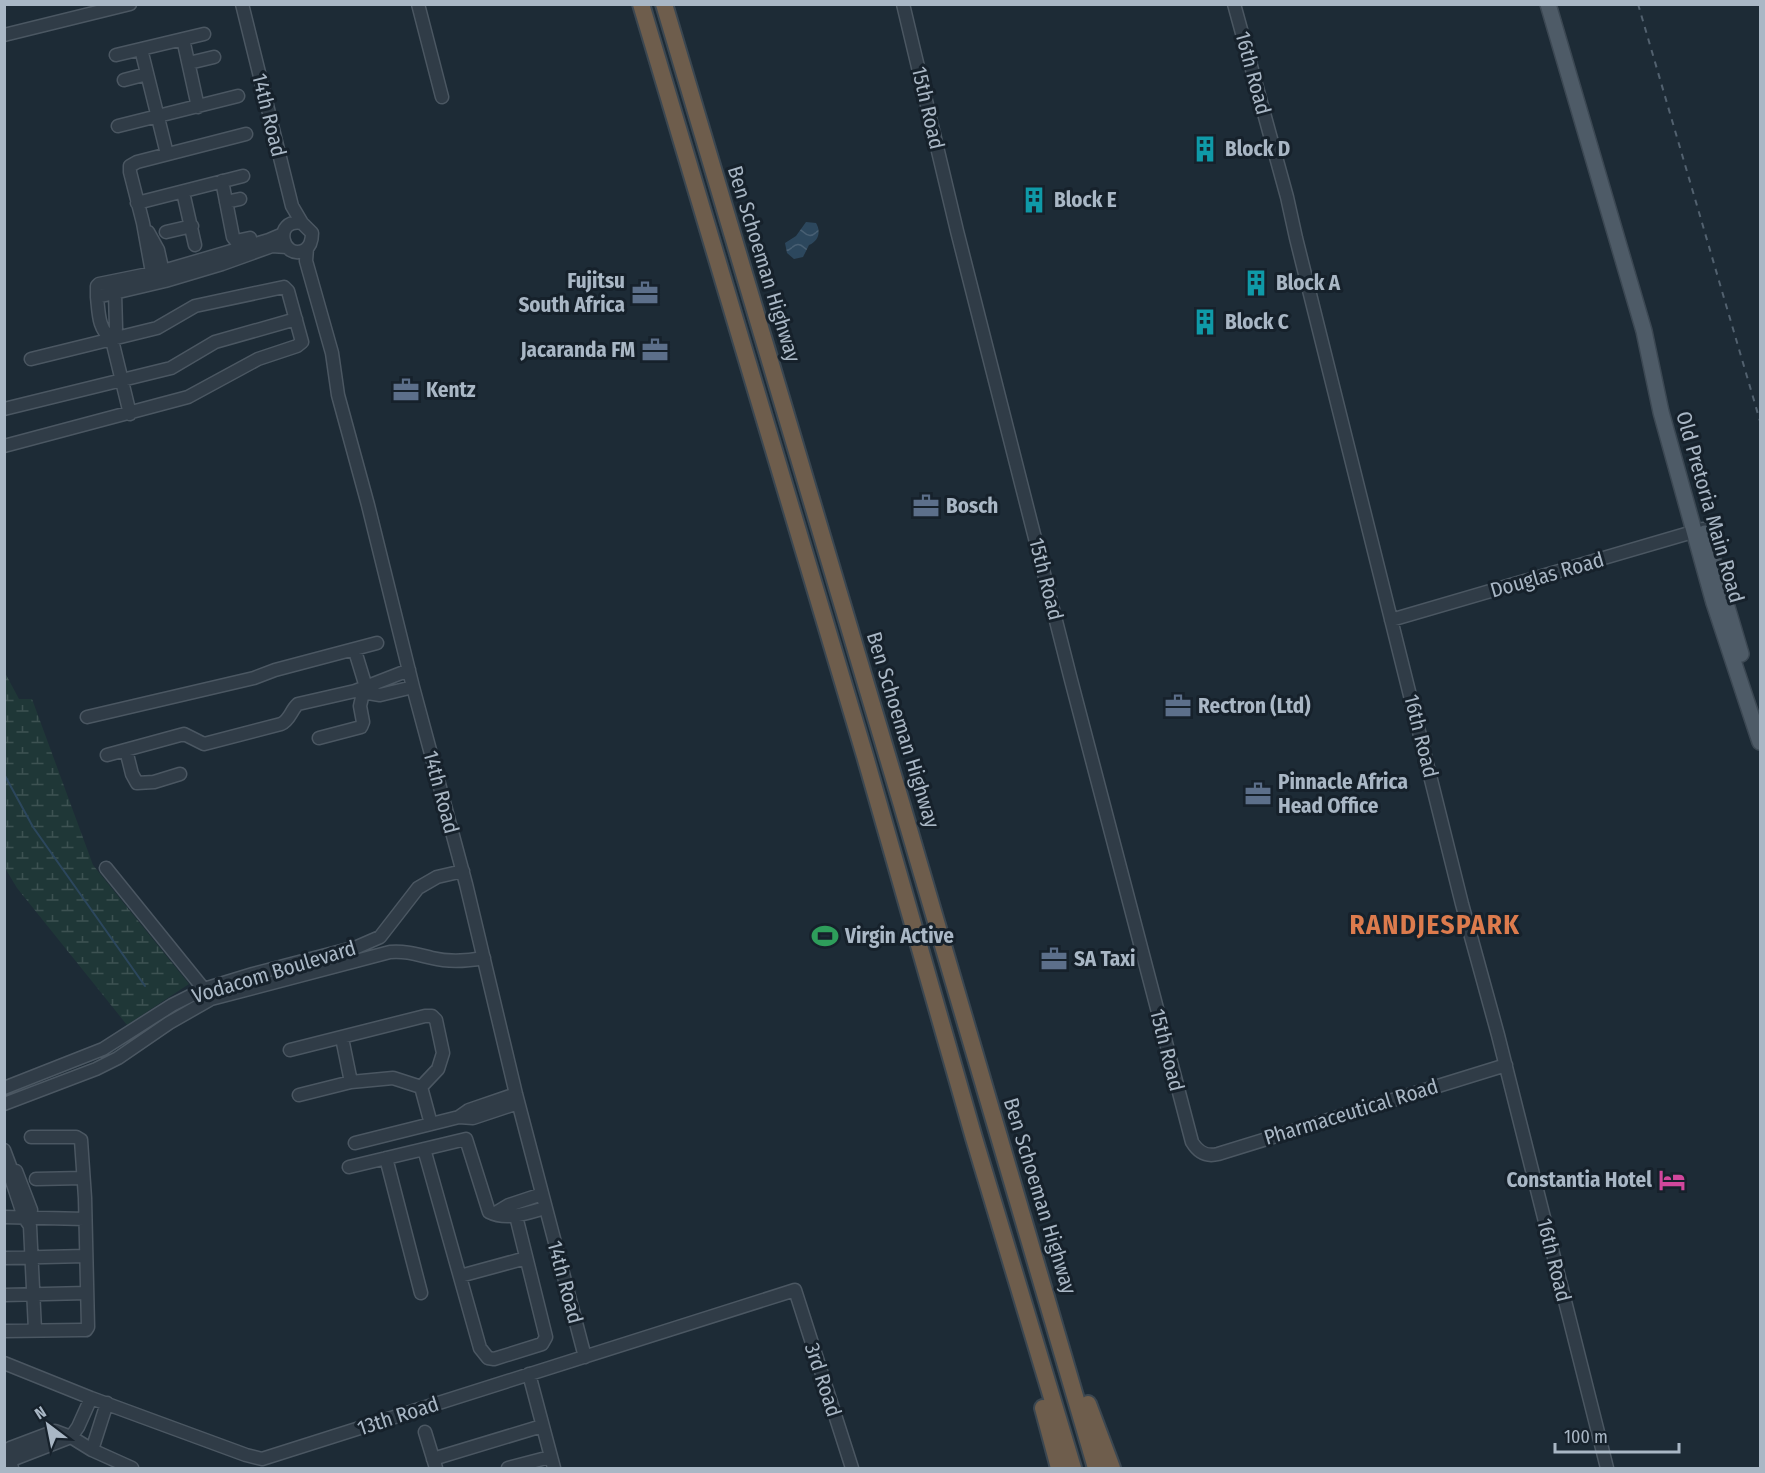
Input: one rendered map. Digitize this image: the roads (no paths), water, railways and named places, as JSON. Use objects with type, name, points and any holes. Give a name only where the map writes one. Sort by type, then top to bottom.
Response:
[{"type":"highway","name":"Ben Schoeman Highway","points":[[641,4],[865,756],[974,1138],[1073,1468]]},
{"type":"highway","name":"Ben Schoeman Highway","points":[[664,4],[1096,1468]]},
{"type":"highway","points":[[974,1138],[974,1165],[979,1190],[1021,1328],[1059,1468]]},
{"type":"highway","points":[[1030,1239],[1051,1283],[1093,1418],[1112,1468]]},
{"type":"main road","name":"Old Pretoria Main Road","points":[[1548,4],[1648,350],[1656,393],[1761,722]]},
{"type":"main road","name":"Old Pretoria Main Road","points":[[1699,530],[1727,644],[1761,742]]},
{"type":"street","points":[[4,35],[130,4]]},
{"type":"street","name":"14th Road","points":[[236,4],[286,202],[286,229]]},
{"type":"street","name":"14th Road","points":[[242,4],[292,206],[302,223]]},
{"type":"street","points":[[418,4],[442,97]]},
{"type":"street","name":"15th Road","points":[[903,4],[957,231],[1071,680],[1189,1134],[1198,1150]]},
{"type":"street","name":"16th Road","points":[[1234,4],[1287,197],[1462,904],[1506,1065],[1607,1468]]},
{"type":"street","points":[[116,55],[204,34]]},
{"type":"street","points":[[183,39],[198,107]]},
{"type":"street","points":[[141,49],[168,154]]},
{"type":"street","points":[[189,63],[214,57]]},
{"type":"street","points":[[124,80],[147,75]]},
{"type":"street","points":[[118,126],[238,96]]},
{"type":"street","points":[[158,277],[158,250],[143,223],[130,166],[137,162],[246,134]]},
{"type":"street","points":[[137,203],[243,176]]},
{"type":"street","points":[[222,181],[234,240],[240,241],[263,235]]},
{"type":"street","points":[[183,192],[195,245]]},
{"type":"street","points":[[226,202],[240,199]]},
{"type":"street","points":[[98,297],[219,255],[270,240],[286,229],[302,223],[312,233],[311,242],[301,251],[272,246],[219,255]]},
{"type":"street","points":[[166,232],[192,226]]},
{"type":"street","points":[[286,229],[283,238],[290,249]]},
{"type":"street","name":"14th Road","points":[[307,248],[306,261],[332,353],[334,376]]},
{"type":"street","name":"14th Road","points":[[290,249],[300,263],[334,376],[413,687],[463,871],[517,1099],[585,1356]]},
{"type":"street","points":[[112,340],[103,332],[99,324],[98,284],[158,277]]},
{"type":"street","points":[[4,446],[188,397],[258,359],[300,345],[302,342],[288,291],[284,287],[195,306],[157,328],[31,359]]},
{"type":"street","points":[[115,293],[116,328],[112,340],[130,414]]},
{"type":"street","points":[[4,409],[171,368],[215,342],[296,319]]},
{"type":"street","name":"Douglas Road","points":[[1391,620],[1699,530]]},
{"type":"street","points":[[87,717],[254,678],[274,670],[355,651],[377,643]]},
{"type":"street","points":[[319,738],[361,727],[363,722],[360,706],[361,690],[355,651]]},
{"type":"street","points":[[107,755],[183,734],[204,744],[280,724],[287,720],[298,704],[361,690],[409,669]]},
{"type":"street","points":[[361,690],[380,695],[413,687]]},
{"type":"street","points":[[126,750],[132,774],[137,783],[154,782],[180,774]]},
{"type":"street","points":[[106,868],[207,994]]},
{"type":"street","name":"Vodacom Boulevard","points":[[4,1088],[103,1049],[172,1005],[372,941],[380,937],[418,888],[437,877],[463,871]]},
{"type":"street","name":"Vodacom Boulevard","points":[[4,1104],[96,1069],[118,1058],[207,994],[390,952],[406,951],[433,958],[460,961],[484,958]]},
{"type":"street","points":[[290,1050],[425,1016],[434,1017],[443,1053],[438,1069],[421,1087]]},
{"type":"street","points":[[342,1038],[351,1082]]},
{"type":"street","name":"Pharmaceutical Road","points":[[1198,1150],[1207,1155],[1218,1154],[1506,1065]]},
{"type":"street","points":[[300,1095],[351,1082],[393,1078],[421,1087]]},
{"type":"street","points":[[421,1087],[431,1124]]},
{"type":"street","points":[[355,1143],[459,1117],[468,1110],[517,1099]]},
{"type":"street","points":[[4,1331],[87,1329],[85,1219],[80,1139],[31,1137]]},
{"type":"street","points":[[349,1167],[466,1139],[487,1209],[494,1214],[521,1215],[545,1208]]},
{"type":"street","points":[[424,1149],[480,1348],[488,1358],[494,1359],[542,1344],[546,1336],[526,1258],[521,1215]]},
{"type":"street","points":[[4,1150],[10,1166],[9,1172],[29,1220],[36,1330]]},
{"type":"street","points":[[386,1158],[421,1293]]},
{"type":"street","points":[[36,1179],[83,1178]]},
{"type":"street","points":[[494,1214],[509,1205],[542,1194]]},
{"type":"street","points":[[4,1217],[29,1220],[85,1219]]},
{"type":"street","points":[[4,1258],[85,1256]]},
{"type":"street","points":[[460,1276],[526,1258]]},
{"type":"street","name":"13th Road","points":[[4,1363],[91,1398],[262,1459],[795,1290]]},
{"type":"street","name":"3rd Road","points":[[795,1290],[852,1468]]},
{"type":"street","points":[[4,1295],[87,1293]]},
{"type":"street","points":[[508,1468],[552,1462],[529,1374]]},
{"type":"street","points":[[11,1465],[71,1437],[91,1398]]},
{"type":"street","points":[[92,1450],[107,1403]]},
{"type":"street","points":[[424,1432],[434,1464],[542,1426]]},
{"type":"street","points":[[71,1437],[92,1450],[132,1468]]},
{"type":"water","points":[[806,222],[816,223],[818,235],[809,245],[803,257],[794,259],[787,253],[785,243],[796,236]]},
{"type":"waterway","points":[[4,774],[33,827],[145,986]]},
{"type":"railway","points":[[1638,4],[1760,421]]},
{"type":"place","name":"Block D","points":[[1205,149]]},
{"type":"place","name":"Block E","points":[[1034,200]]},
{"type":"place","name":"Block A","points":[[1256,283]]},
{"type":"place","name":"Fujitsu South Africa","points":[[645,293]]},
{"type":"place","name":"Block C","points":[[1205,322]]},
{"type":"place","name":"Jacaranda FM","points":[[655,350]]},
{"type":"place","name":"Kentz","points":[[406,390]]},
{"type":"place","name":"Bosch","points":[[926,506]]},
{"type":"place","name":"Rectron (Ltd)","points":[[1178,706]]},
{"type":"place","name":"Pinnacle Africa Head Office","points":[[1258,794]]},
{"type":"place","name":"Virgin Active","points":[[825,936]]},
{"type":"place","name":"SA Taxi","points":[[1054,959]]},
{"type":"place","name":"Constantia Hotel","points":[[1672,1180]]},
{"type":"district","name":"RANDJESPARK","points":[[1435,925]]}]
